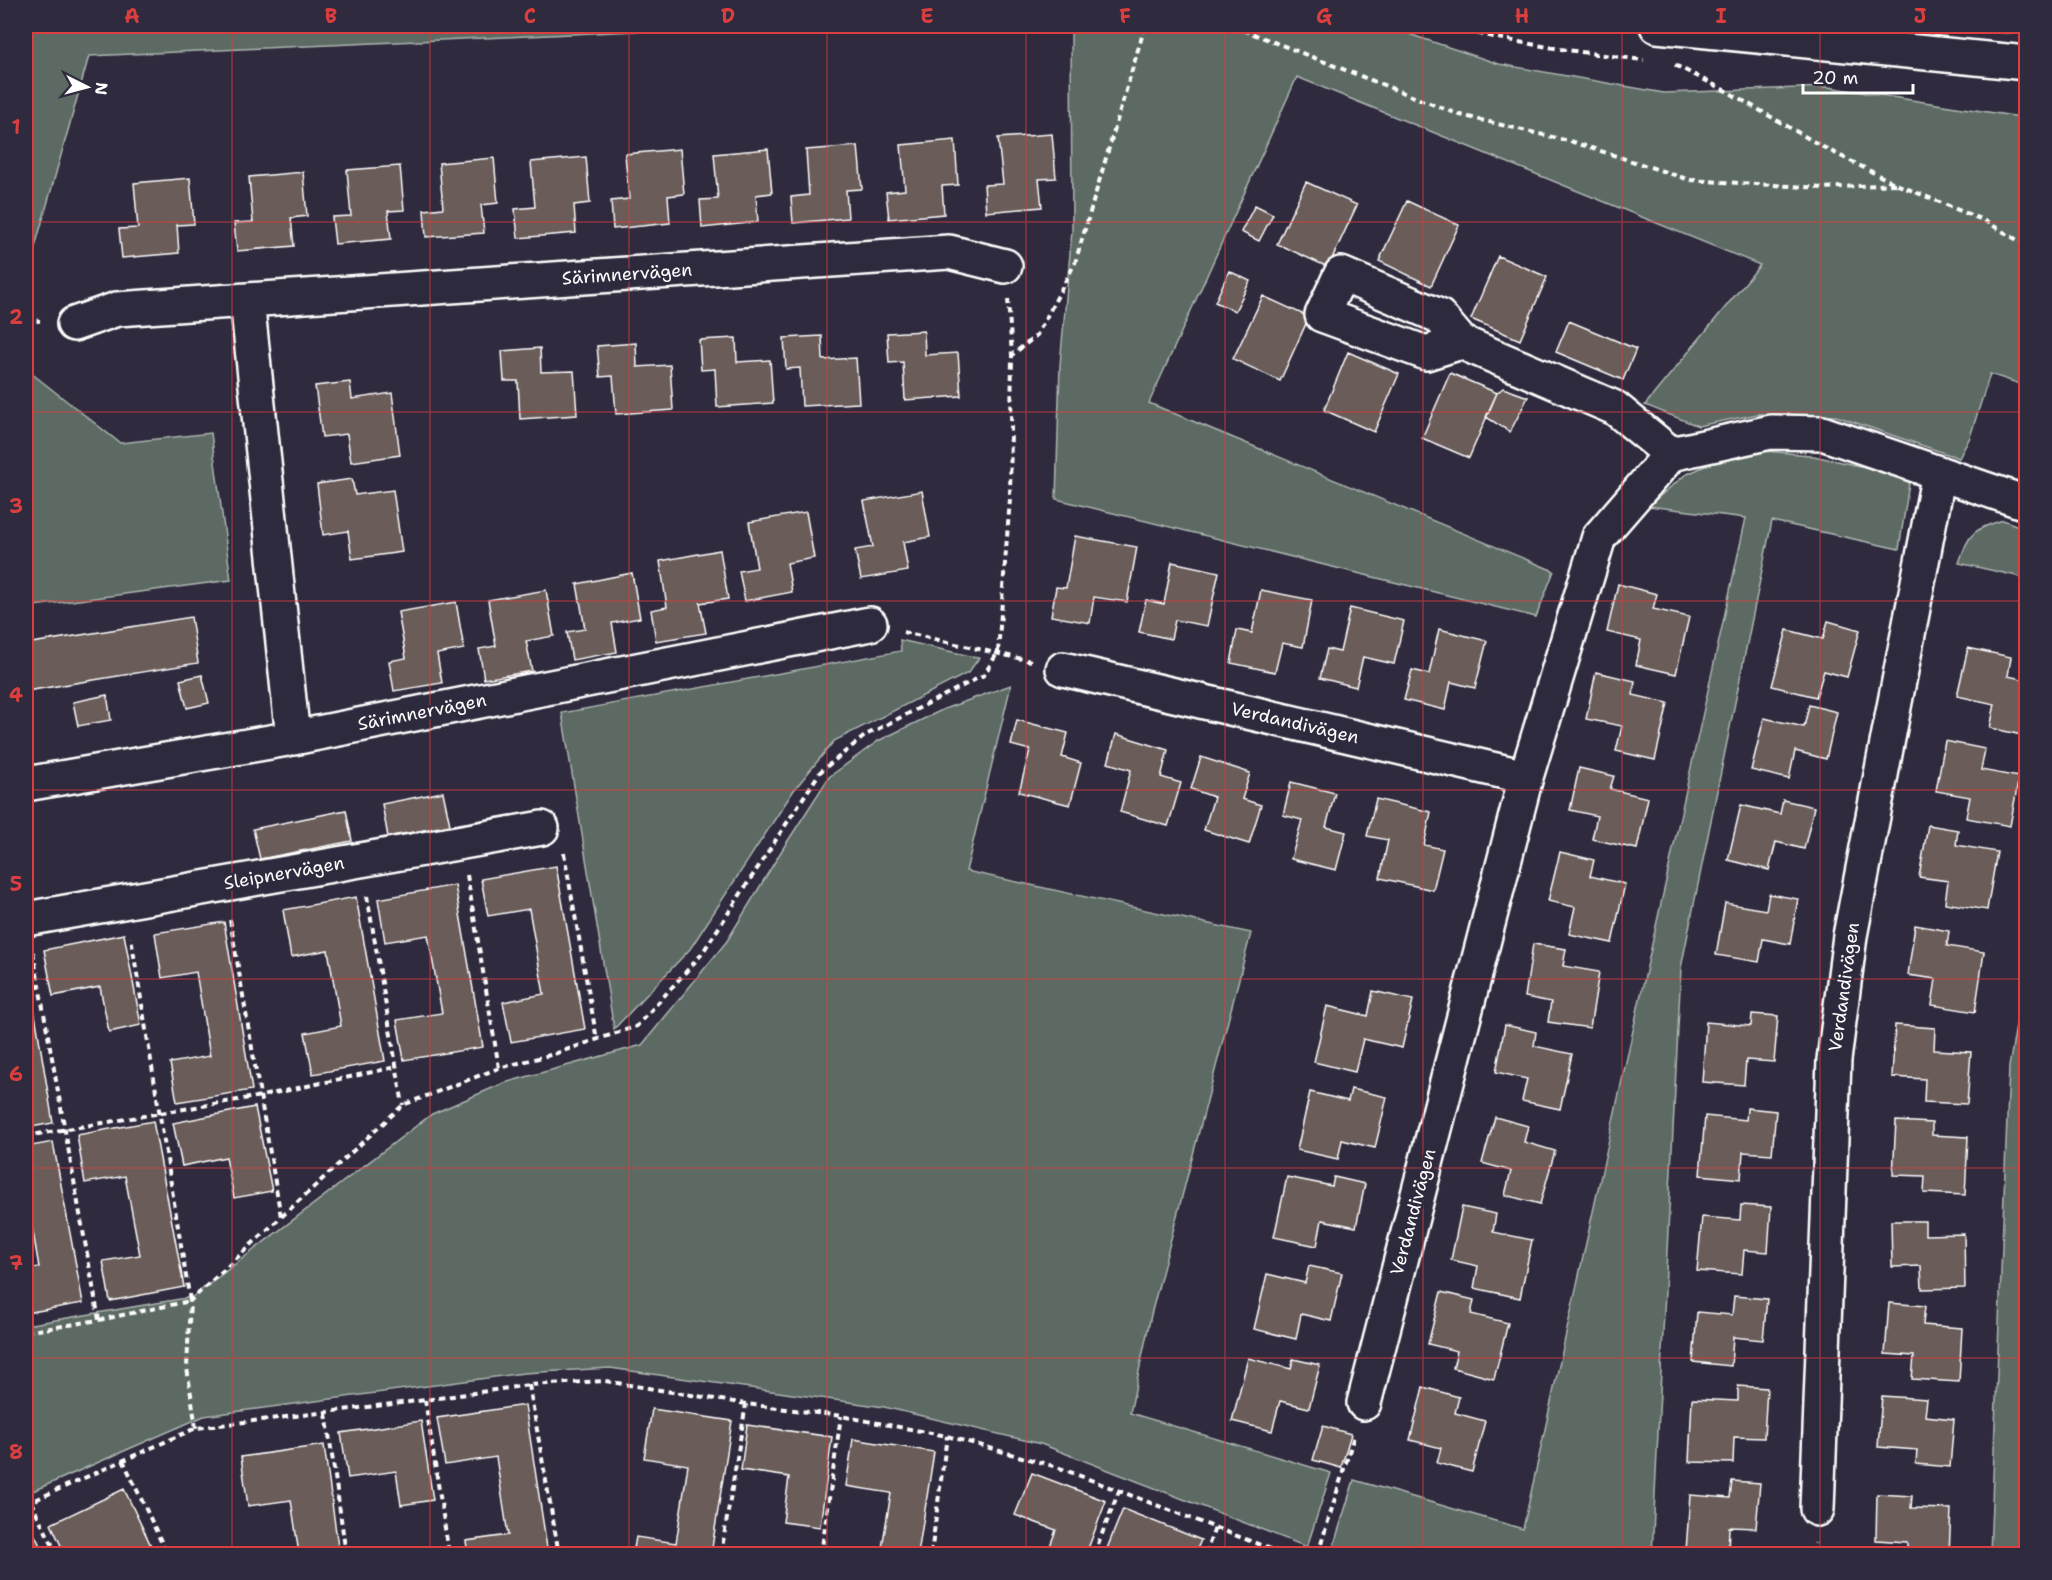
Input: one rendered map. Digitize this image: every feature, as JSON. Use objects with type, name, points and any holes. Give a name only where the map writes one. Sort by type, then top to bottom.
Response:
[{"type":"street","points":[[1657,26],[2026,63]]},
{"type":"street","name":"Särimnervägen","points":[[74,324],[117,309],[949,252],[1005,266]]},
{"type":"street","points":[[248,300],[293,738]]},
{"type":"street","points":[[1461,342],[1615,408],[1671,454],[1771,432],[1822,433],[2026,504]]},
{"type":"street","name":"Verdandivägen","points":[[1364,1403],[1526,777],[1599,537],[1671,454]]},
{"type":"street","name":"Verdandivägen","points":[[1817,1509],[1834,1060],[1850,936],[1939,473]]},
{"type":"street","name":"Särimnervägen","points":[[26,784],[293,738],[870,624]]},
{"type":"street","name":"Verdandivägen","points":[[1064,669],[1526,777]]},
{"type":"street","name":"Sleipnervägen","points":[[26,919],[542,828]]},
{"type":"path","points":[[1012,355],[1037,335],[1075,264],[1145,26]]},
{"type":"path","points":[[1233,26],[1460,115],[1573,142],[1690,180],[1821,188],[1896,184]]},
{"type":"path","points":[[1447,26],[1488,37],[1651,61]]},
{"type":"path","points":[[1673,64],[1730,93],[1823,147],[1896,184],[1985,221],[2026,245]]},
{"type":"path","points":[[26,1332],[190,1301],[403,1105],[499,1068],[554,1054],[637,1026],[701,955],[820,772],[866,735],[984,675],[998,652],[1010,499],[1012,355],[1005,266]]},
{"type":"path","points":[[870,624],[998,652]]},
{"type":"path","points":[[542,828],[562,840],[597,1040]]},
{"type":"path","points":[[461,842],[499,1068]]},
{"type":"path","points":[[360,859],[403,1105]]},
{"type":"path","points":[[224,883],[281,1217]]},
{"type":"path","points":[[125,901],[190,1301],[187,1368],[196,1428]]},
{"type":"path","points":[[26,919],[99,1320]]},
{"type":"path","points":[[26,1136],[261,1096],[396,1067]]},
{"type":"path","points":[[26,1504],[196,1428],[529,1385],[605,1381],[746,1404],[841,1416],[947,1436],[1057,1467],[1284,1554]]},
{"type":"path","points":[[529,1385],[558,1554]]},
{"type":"path","points":[[424,1400],[449,1554]]},
{"type":"path","points":[[1318,1554],[1364,1403]]},
{"type":"path","points":[[721,1554],[746,1404]]},
{"type":"path","points":[[326,1413],[346,1554]]},
{"type":"path","points":[[820,1554],[841,1416]]},
{"type":"path","points":[[931,1554],[947,1436]]},
{"type":"path","points":[[123,1460],[167,1554]]},
{"type":"path","points":[[1095,1554],[1119,1491]]},
{"type":"path","points":[[31,1502],[57,1554]]},
{"type":"path","points":[[1204,1554],[1215,1528]]},
{"type":"green space","points":[[26,26],[745,26],[89,56],[26,279]]},
{"type":"green space","points":[[1071,26],[1385,26],[1499,64],[1664,93],[1828,87],[2026,118],[2026,386],[1990,374],[1970,437],[1959,458],[1836,416],[1758,414],[1698,426],[1645,405],[1760,265],[1297,77],[1149,403],[1554,571],[1536,617],[1056,499],[1060,365],[1072,231]]},
{"type":"green space","points":[[1930,26],[2026,26],[2026,32],[2005,33]]},
{"type":"green space","points":[[26,369],[120,443],[211,433],[231,580],[26,607]]},
{"type":"green space","points":[[1743,449],[1809,455],[1910,477],[1899,549],[1772,521],[1681,968],[1652,1554],[1331,1554],[1354,1480],[1523,1529],[1746,518],[1648,506],[1685,475]]},
{"type":"green space","points":[[2003,520],[2026,529],[2026,578],[1959,563],[1966,544],[1974,533],[1985,526]]},
{"type":"green space","points":[[900,640],[979,658],[968,673],[834,741],[794,790],[690,949],[614,1029],[562,713],[901,651]]},
{"type":"green space","points":[[1011,685],[966,871],[1251,933],[1151,1315],[1130,1413],[1331,1473],[1307,1547],[1041,1444],[884,1407],[610,1368],[524,1373],[204,1416],[26,1494],[26,1325],[192,1297],[432,1114],[504,1083],[642,1045],[727,941],[829,777],[878,741],[944,709]]},
{"type":"green space","points":[[2026,967],[2026,1554],[1990,1554],[2009,1067]]},
{"type":"building","points":[[1052,134],[1056,178],[1039,179],[1042,207],[986,212],[984,185],[1003,184],[998,138]]},
{"type":"building","points":[[955,140],[958,185],[942,186],[944,214],[889,219],[886,192],[905,190],[901,145]]},
{"type":"building","points":[[858,146],[862,189],[846,190],[848,218],[793,223],[791,197],[809,195],[806,150]]},
{"type":"building","points":[[680,149],[684,194],[668,196],[670,223],[613,229],[611,201],[629,199],[625,154]]},
{"type":"building","points":[[768,149],[772,193],[756,195],[758,222],[702,228],[700,200],[718,199],[714,154]]},
{"type":"building","points":[[586,157],[590,203],[574,205],[576,233],[518,238],[515,209],[535,207],[531,162]]},
{"type":"building","points":[[494,158],[498,203],[481,205],[484,233],[426,237],[424,210],[443,208],[439,163]]},
{"type":"building","points":[[400,166],[404,210],[388,211],[391,239],[335,244],[332,217],[351,216],[347,170]]},
{"type":"building","points":[[303,172],[307,216],[291,218],[294,246],[237,251],[234,223],[253,222],[249,177]]},
{"type":"building","points":[[190,178],[194,224],[177,225],[179,253],[122,258],[119,229],[138,228],[134,183]]},
{"type":"building","points":[[1306,182],[1357,205],[1328,267],[1277,244]]},
{"type":"building","points":[[1407,201],[1459,225],[1431,286],[1379,261]]},
{"type":"building","points":[[1255,205],[1273,214],[1259,241],[1241,232]]},
{"type":"building","points":[[1498,256],[1547,277],[1520,340],[1471,319]]},
{"type":"building","points":[[1229,271],[1250,281],[1235,311],[1215,302]]},
{"type":"building","points":[[1263,296],[1309,317],[1280,381],[1233,359]]},
{"type":"building","points":[[1569,321],[1636,349],[1623,380],[1556,352]]},
{"type":"building","points":[[924,331],[925,355],[958,353],[961,396],[905,400],[903,362],[889,363],[887,333]]},
{"type":"building","points":[[822,336],[823,360],[856,358],[859,403],[802,406],[800,368],[786,369],[784,338]]},
{"type":"building","points":[[736,338],[737,362],[770,360],[773,403],[717,407],[715,369],[701,370],[699,340]]},
{"type":"building","points":[[636,343],[637,367],[670,365],[673,410],[616,414],[613,376],[600,377],[597,346]]},
{"type":"building","points":[[540,348],[541,372],[574,371],[577,415],[520,419],[518,381],[504,381],[502,351]]},
{"type":"building","points":[[1348,352],[1399,374],[1374,432],[1324,410]]},
{"type":"building","points":[[1450,373],[1497,393],[1469,458],[1422,438]]},
{"type":"building","points":[[350,382],[352,399],[392,393],[400,455],[351,462],[347,434],[322,437],[315,386]]},
{"type":"building","points":[[1503,388],[1528,397],[1510,432],[1486,417],[1497,393]]},
{"type":"building","points":[[352,479],[355,495],[393,490],[402,552],[352,559],[348,531],[323,535],[317,484]]},
{"type":"building","points":[[922,491],[930,537],[903,542],[908,571],[861,579],[855,550],[873,547],[864,501]]},
{"type":"building","points":[[806,512],[814,558],[787,563],[792,592],[745,601],[739,571],[757,568],[749,522]]},
{"type":"building","points":[[1075,536],[1137,547],[1127,602],[1094,597],[1090,623],[1051,616],[1056,587],[1066,588]]},
{"type":"building","points":[[720,550],[728,599],[700,603],[706,633],[656,641],[651,610],[667,607],[660,561]]},
{"type":"building","points":[[1172,562],[1219,572],[1207,626],[1175,620],[1171,639],[1139,632],[1146,600],[1164,604]]},
{"type":"building","points":[[632,573],[640,618],[612,623],[617,652],[572,660],[567,632],[585,629],[577,584]]},
{"type":"building","points":[[1618,584],[1657,594],[1653,609],[1689,617],[1676,674],[1636,665],[1641,640],[1607,632]]},
{"type":"building","points":[[546,590],[554,636],[526,641],[532,671],[484,679],[479,649],[496,646],[488,600]]},
{"type":"building","points":[[1261,590],[1312,600],[1303,647],[1282,643],[1275,672],[1231,663],[1237,630],[1252,633]]},
{"type":"building","points":[[456,602],[464,649],[437,654],[442,683],[394,691],[389,661],[406,658],[398,612]]},
{"type":"building","points":[[1350,608],[1404,621],[1394,664],[1363,657],[1356,687],[1320,678],[1327,649],[1340,652]]},
{"type":"building","points":[[191,617],[198,663],[26,691],[26,644]]},
{"type":"building","points":[[1828,621],[1860,630],[1847,677],[1824,671],[1816,697],[1772,686],[1787,630],[1823,639]]},
{"type":"building","points":[[1439,629],[1487,641],[1475,688],[1451,682],[1445,710],[1404,700],[1412,670],[1429,674]]},
{"type":"building","points":[[1968,648],[2011,657],[2008,676],[2026,680],[2026,736],[1990,728],[1995,704],[1957,696]]},
{"type":"building","points":[[1596,672],[1635,681],[1633,695],[1668,703],[1655,760],[1616,751],[1622,726],[1586,719]]},
{"type":"building","points":[[202,675],[209,703],[187,708],[180,680]]},
{"type":"building","points":[[107,695],[111,720],[78,726],[73,702]]},
{"type":"building","points":[[1809,705],[1837,712],[1826,759],[1795,751],[1789,779],[1751,770],[1764,718],[1804,727]]},
{"type":"building","points":[[1017,720],[1068,733],[1062,757],[1081,763],[1070,805],[1019,792],[1030,750],[1011,745]]},
{"type":"building","points":[[1116,734],[1168,750],[1161,777],[1181,783],[1168,826],[1120,812],[1131,770],[1108,763]]},
{"type":"building","points":[[1945,741],[1985,749],[1981,770],[2019,777],[2010,826],[1966,818],[1970,797],[1936,791]]},
{"type":"building","points":[[1201,757],[1250,773],[1242,799],[1261,805],[1249,844],[1204,830],[1214,797],[1191,789]]},
{"type":"building","points":[[1579,768],[1614,776],[1610,789],[1648,798],[1637,849],[1592,839],[1597,816],[1570,810]]},
{"type":"building","points":[[1291,782],[1335,793],[1326,827],[1346,832],[1336,870],[1291,859],[1302,820],[1283,815]]},
{"type":"building","points":[[443,792],[450,825],[388,837],[382,804]]},
{"type":"building","points":[[1376,799],[1431,812],[1424,845],[1443,849],[1433,890],[1380,878],[1388,840],[1367,836]]},
{"type":"building","points":[[1783,800],[1814,807],[1804,849],[1776,842],[1769,870],[1728,860],[1741,805],[1780,814]]},
{"type":"building","points":[[346,810],[352,841],[260,859],[253,829]]},
{"type":"building","points":[[1928,825],[1958,830],[1956,845],[1997,852],[1987,910],[1945,903],[1948,881],[1919,877]]},
{"type":"building","points":[[1560,852],[1594,860],[1590,876],[1625,884],[1612,943],[1569,934],[1575,907],[1548,901]]},
{"type":"building","points":[[556,866],[585,1029],[511,1042],[503,1002],[544,994],[529,909],[488,916],[481,879]]},
{"type":"building","points":[[455,885],[483,1047],[404,1060],[397,1020],[442,1013],[428,935],[385,942],[378,899]]},
{"type":"building","points":[[1769,894],[1798,899],[1790,944],[1763,939],[1759,962],[1716,955],[1725,903],[1766,910]]},
{"type":"building","points":[[356,897],[385,1061],[313,1074],[305,1033],[341,1026],[328,950],[291,957],[283,910]]},
{"type":"building","points":[[224,922],[252,1090],[177,1102],[170,1063],[210,1056],[196,972],[162,978],[155,933]]},
{"type":"building","points":[[1915,925],[1949,931],[1947,946],[1984,952],[1975,1012],[1932,1005],[1936,979],[1908,975]]},
{"type":"building","points":[[124,934],[141,1025],[109,1032],[100,987],[53,996],[44,950]]},
{"type":"building","points":[[1533,944],[1566,949],[1563,966],[1599,972],[1590,1028],[1548,1022],[1551,1002],[1525,997]]},
{"type":"building","points":[[26,960],[53,1123],[26,1128]]},
{"type":"building","points":[[1373,991],[1413,1000],[1402,1048],[1363,1039],[1355,1072],[1314,1062],[1327,1006],[1368,1016]]},
{"type":"building","points":[[1752,1014],[1778,1016],[1774,1062],[1746,1060],[1744,1085],[1702,1082],[1706,1022],[1751,1026]]},
{"type":"building","points":[[1505,1025],[1536,1032],[1534,1046],[1572,1054],[1560,1109],[1522,1101],[1527,1079],[1496,1072]]},
{"type":"building","points":[[1895,1025],[1935,1028],[1934,1050],[1971,1052],[1967,1104],[1924,1102],[1925,1079],[1892,1077]]},
{"type":"building","points":[[1351,1089],[1387,1097],[1375,1148],[1342,1140],[1338,1159],[1297,1150],[1310,1092],[1348,1101]]},
{"type":"building","points":[[255,1107],[272,1191],[234,1198],[226,1157],[182,1166],[173,1123]]},
{"type":"building","points":[[1747,1108],[1776,1111],[1772,1154],[1743,1152],[1741,1179],[1700,1175],[1705,1116],[1746,1120]]},
{"type":"building","points":[[1495,1117],[1528,1126],[1524,1142],[1555,1151],[1540,1204],[1505,1195],[1511,1171],[1482,1163]]},
{"type":"building","points":[[153,1121],[184,1287],[110,1301],[103,1261],[140,1255],[125,1176],[85,1183],[77,1135]]},
{"type":"building","points":[[1896,1121],[1932,1123],[1932,1135],[1968,1137],[1965,1195],[1924,1193],[1925,1176],[1893,1175]]},
{"type":"building","points":[[53,1142],[83,1303],[26,1313],[26,1270],[39,1267],[26,1191],[26,1147]]},
{"type":"building","points":[[1287,1177],[1332,1186],[1334,1177],[1365,1184],[1356,1227],[1322,1220],[1317,1246],[1274,1237]]},
{"type":"building","points":[[1741,1205],[1771,1207],[1768,1252],[1744,1250],[1742,1274],[1697,1271],[1702,1217],[1740,1220]]},
{"type":"building","points":[[1462,1207],[1496,1214],[1493,1232],[1532,1240],[1520,1298],[1474,1288],[1478,1266],[1451,1260]]},
{"type":"building","points":[[1891,1221],[1925,1221],[1925,1235],[1964,1234],[1965,1288],[1922,1289],[1921,1266],[1892,1267]]},
{"type":"building","points":[[1309,1266],[1342,1273],[1331,1321],[1301,1314],[1296,1339],[1254,1329],[1267,1274],[1305,1283]]},
{"type":"building","points":[[1441,1292],[1474,1300],[1471,1314],[1508,1323],[1494,1379],[1453,1368],[1457,1351],[1428,1344]]},
{"type":"building","points":[[1734,1296],[1767,1299],[1763,1340],[1733,1337],[1731,1366],[1693,1362],[1697,1312],[1732,1315]]},
{"type":"building","points":[[1889,1303],[1925,1306],[1923,1325],[1962,1328],[1959,1382],[1912,1379],[1914,1356],[1885,1354]]},
{"type":"building","points":[[1248,1358],[1291,1369],[1293,1359],[1320,1365],[1309,1408],[1280,1401],[1272,1431],[1232,1421]]},
{"type":"building","points":[[1738,1386],[1767,1388],[1764,1438],[1734,1437],[1733,1463],[1689,1462],[1692,1399],[1738,1401]]},
{"type":"building","points":[[1423,1387],[1459,1397],[1455,1413],[1485,1421],[1472,1472],[1437,1463],[1441,1448],[1410,1440]]},
{"type":"building","points":[[1882,1396],[1927,1399],[1925,1416],[1954,1419],[1950,1467],[1916,1464],[1917,1450],[1878,1447]]},
{"type":"building","points":[[525,1405],[548,1554],[468,1554],[466,1541],[508,1535],[496,1457],[445,1465],[437,1418]]},
{"type":"building","points":[[652,1409],[732,1421],[711,1554],[633,1554],[636,1537],[676,1543],[688,1465],[644,1458]]},
{"type":"building","points":[[421,1421],[433,1500],[401,1505],[396,1471],[348,1478],[341,1433]]},
{"type":"building","points":[[747,1425],[832,1437],[820,1527],[783,1522],[789,1477],[741,1470]]},
{"type":"building","points":[[1323,1426],[1351,1434],[1341,1468],[1313,1460]]},
{"type":"building","points":[[853,1439],[934,1452],[918,1554],[881,1554],[891,1493],[846,1486]]},
{"type":"building","points":[[324,1445],[339,1554],[299,1554],[291,1500],[248,1506],[241,1457]]},
{"type":"building","points":[[1032,1473],[1106,1501],[1086,1554],[1047,1554],[1056,1530],[1015,1515]]},
{"type":"building","points":[[1732,1481],[1760,1483],[1756,1528],[1729,1527],[1728,1554],[1686,1551],[1690,1495],[1730,1498]]},
{"type":"building","points":[[124,1489],[155,1554],[111,1554],[108,1549],[97,1554],[65,1554],[51,1524]]},
{"type":"building","points":[[1877,1494],[1912,1496],[1911,1508],[1951,1509],[1949,1554],[1907,1554],[1907,1542],[1876,1540]]},
{"type":"building","points":[[1123,1509],[1201,1540],[1195,1554],[1116,1554],[1106,1551]]},
{"type":"building","points":[[34,1533],[44,1554],[26,1554],[26,1537]]}]
